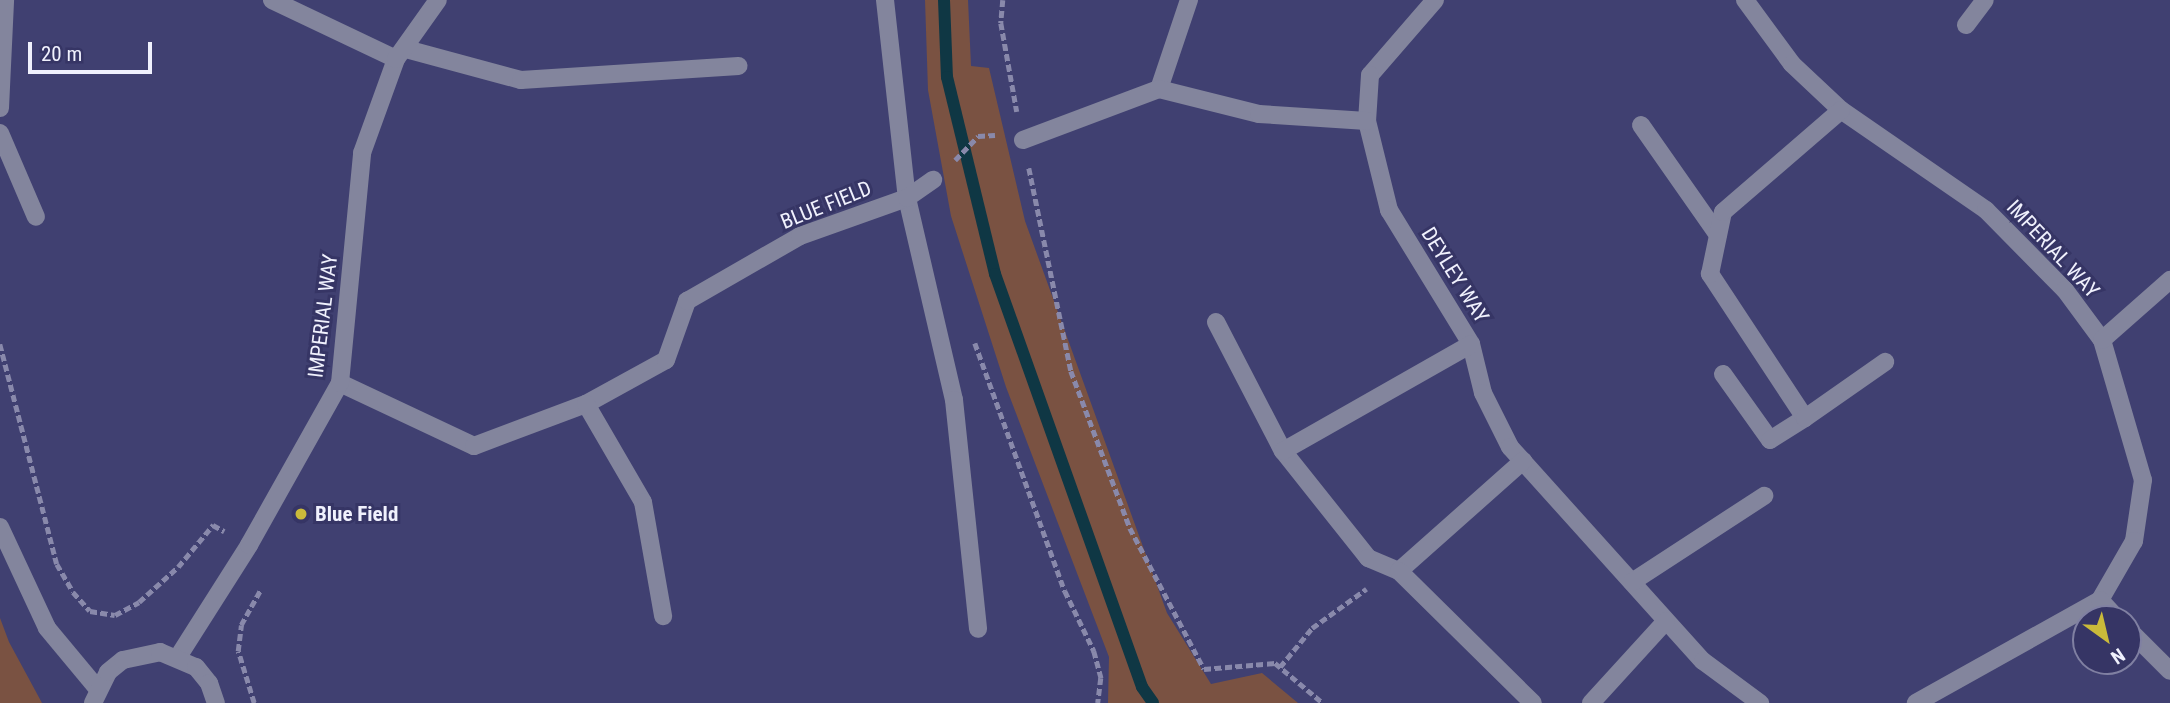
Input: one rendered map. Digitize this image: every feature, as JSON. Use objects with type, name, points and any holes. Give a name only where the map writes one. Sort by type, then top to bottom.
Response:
[{"type":"street","points":[[0,108],[5,0]]},
{"type":"street","points":[[272,0],[401,54],[521,80],[739,66]]},
{"type":"street","name":"IMPERIAL WAY","points":[[178,657],[249,545],[340,383],[362,153],[401,54],[438,0]]},
{"type":"street","points":[[885,0],[907,198],[954,400],[978,629]]},
{"type":"street","points":[[1159,89],[1189,0]]},
{"type":"street","name":"DEYLEY WAY","points":[[1435,0],[1370,75],[1367,121],[1389,210],[1471,344],[1483,393],[1510,447],[1703,661],[1760,703]]},
{"type":"street","name":"IMPERIAL WAY","points":[[1745,0],[1792,64],[1841,110],[1986,210],[2065,290],[2102,340],[2143,480],[2134,541],[2100,600]]},
{"type":"street","points":[[1966,25],[1985,0]]},
{"type":"street","points":[[1023,140],[1159,89],[1259,114],[1367,121]]},
{"type":"street","points":[[1805,418],[1710,274],[1723,212],[1841,110]]},
{"type":"street","points":[[1641,125],[1718,235]]},
{"type":"street","points":[[0,133],[36,217]]},
{"type":"street","name":"BLUE FIELD","points":[[340,383],[474,446],[586,404],[666,360],[687,301],[800,236],[907,198],[933,180]]},
{"type":"street","points":[[2102,340],[2170,280]]},
{"type":"street","points":[[1216,322],[1283,451],[1368,558],[1394,569],[1533,703]]},
{"type":"street","points":[[1283,451],[1471,344]]},
{"type":"street","points":[[1723,374],[1770,440],[1885,362]]},
{"type":"street","points":[[586,404],[643,502],[663,616]]},
{"type":"street","points":[[1394,569],[1523,461]]},
{"type":"street","points":[[1632,582],[1764,496]]},
{"type":"street","points":[[0,527],[47,628],[95,695],[108,672],[141,653],[178,657],[202,675],[216,703]]},
{"type":"street","points":[[1916,703],[2100,600],[2105,605]]},
{"type":"street","points":[[1591,703],[1666,621]]},
{"type":"street","points":[[2142,643],[2170,671]]},
{"type":"path","points":[[1003,0],[1001,23],[1071,371],[1130,528],[1204,669],[1275,663],[1323,703]]},
{"type":"path","points":[[947,167],[978,136]]},
{"type":"path","points":[[971,333],[1065,591],[1094,651],[1101,678],[1098,703]]},
{"type":"path","points":[[0,344],[57,564],[73,592],[90,611],[115,615],[139,602],[178,567],[213,525]]},
{"type":"path","points":[[1280,667],[1312,628],[1394,569]]},
{"type":"path","points":[[254,703],[238,651],[241,625],[266,580]]},
{"type":"shaded area","points":[[925,0],[968,0],[971,66],[989,68],[1025,221],[1167,613],[1211,684],[1262,673],[1298,703],[1108,703],[1109,657],[1006,387],[951,216],[928,90]]},
{"type":"shaded area","points":[[0,618],[9,642],[42,703],[0,703]]},
{"type":"waterway","points":[[944,0],[947,77],[995,274],[1142,687],[1153,703]]},
{"type":"place","name":"Blue Field","points":[[301,514]]}]
